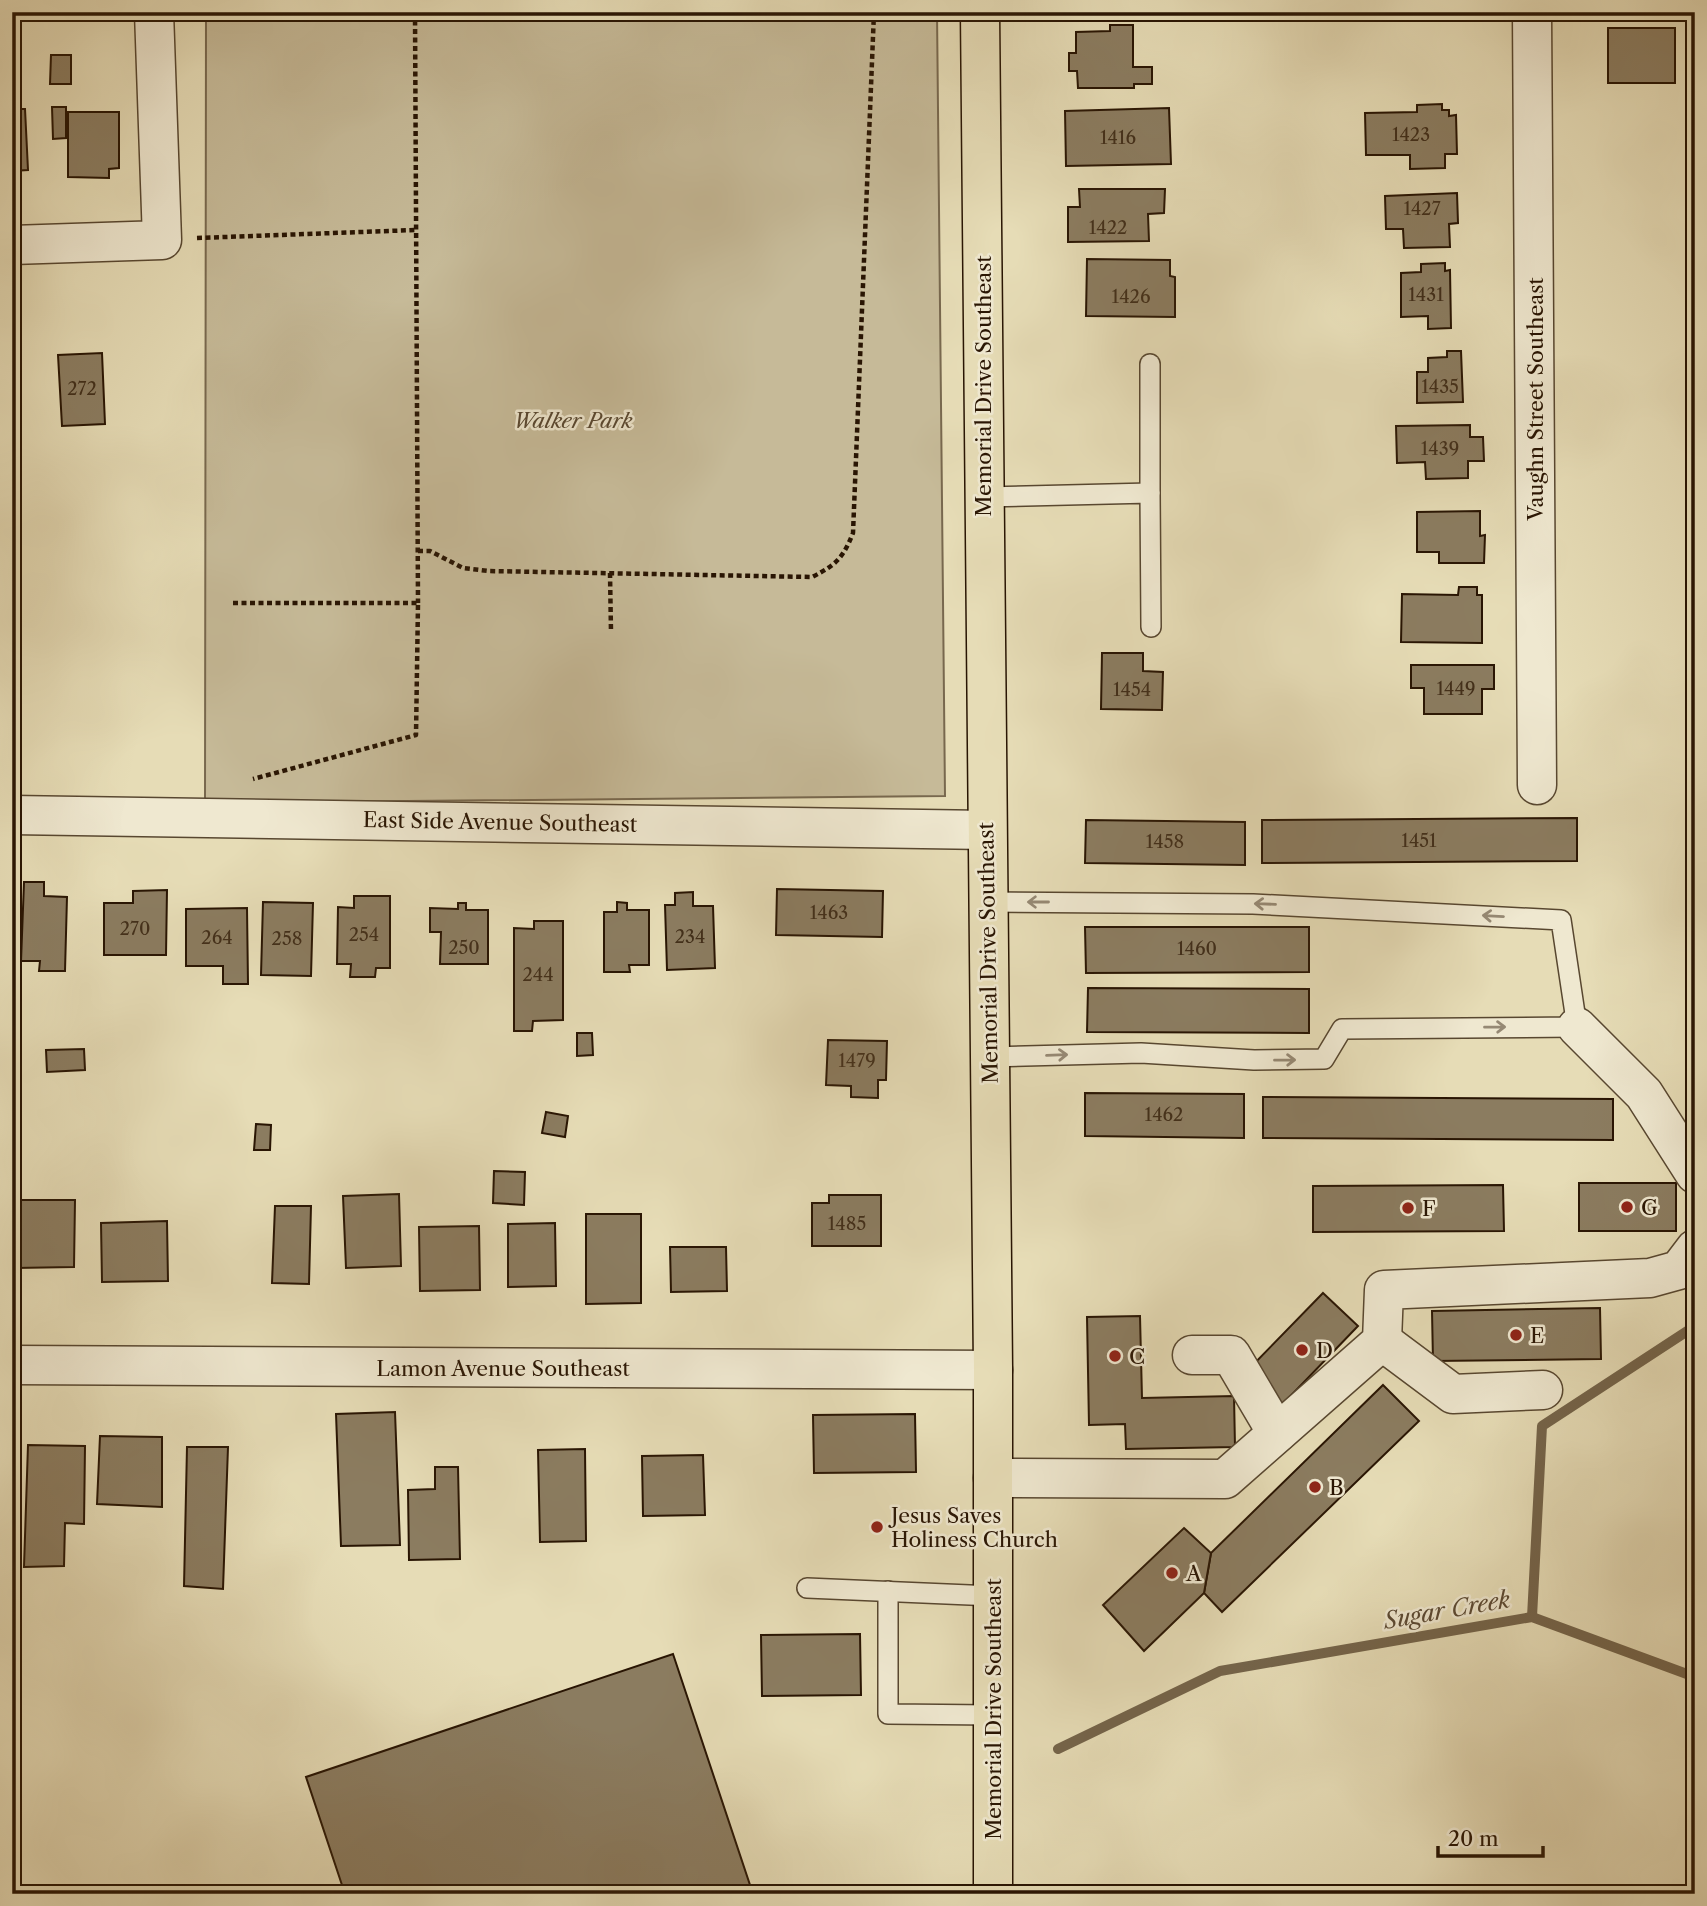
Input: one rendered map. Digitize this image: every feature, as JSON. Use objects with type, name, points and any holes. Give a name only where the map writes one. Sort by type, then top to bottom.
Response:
[{"type":"main road","name":"Memorial Drive Southeast","points":[[980,12],[993,1370],[993,1894]]},
{"type":"street","points":[[12,245],[162,240],[154,12]]},
{"type":"street","name":"Vaughn Street Southeast","points":[[1532,12],[1537,785]]},
{"type":"street","name":"East Side Avenue Southeast","points":[[12,815],[987,830]]},
{"type":"street","points":[[1577,1027],[1644,1094],[1695,1174]]},
{"type":"street","points":[[993,1478],[1225,1479],[1382,1341],[1384,1290],[1650,1278],[1679,1270],[1695,1249]]},
{"type":"street","points":[[1382,1341],[1453,1394],[1544,1391]]},
{"type":"street","points":[[1192,1354],[1231,1355],[1277,1433]]},
{"type":"street","name":"Lamon Avenue Southeast","points":[[13,1366],[993,1370]]},
{"type":"lane","points":[[1150,364],[1151,627]]},
{"type":"lane","points":[[984,497],[1150,493]]},
{"type":"lane","points":[[988,902],[1254,904],[1561,920],[1577,1027],[1342,1029],[1324,1059],[1254,1060],[1141,1053],[989,1057]]},
{"type":"lane","points":[[807,1588],[993,1596]]},
{"type":"lane","points":[[888,1591],[888,1714],[993,1715]]},
{"type":"path","points":[[244,782],[416,735],[418,551],[415,12]]},
{"type":"path","points":[[418,551],[430,551],[463,568],[488,571],[811,577],[831,568],[845,554],[853,533],[874,12]]},
{"type":"path","points":[[162,240],[416,230]]},
{"type":"path","points":[[611,573],[611,632]]},
{"type":"path","points":[[233,603],[418,603]]},
{"type":"green space","name":"Walker Park","points":[[206,12],[937,12],[945,796],[205,803]]},
{"type":"building","points":[[1110,25],[1133,25],[1133,67],[1152,67],[1152,84],[1134,84],[1134,88],[1078,88],[1077,71],[1069,71],[1069,53],[1076,53],[1076,32],[1110,31]]},
{"type":"building","points":[[1608,28],[1675,28],[1675,83],[1608,83]]},
{"type":"building","points":[[51,55],[71,55],[71,84],[50,84]]},
{"type":"building","points":[[1442,104],[1442,110],[1449,110],[1449,116],[1456,115],[1457,154],[1445,154],[1445,168],[1410,169],[1410,155],[1366,155],[1365,113],[1417,112],[1417,105]]},
{"type":"building","points":[[52,107],[66,107],[66,138],[53,139]]},
{"type":"building","points":[[1169,108],[1171,164],[1066,166],[1065,111]]},
{"type":"building","points":[[12,109],[25,109],[28,170],[12,171]]},
{"type":"building","points":[[68,112],[119,112],[119,168],[109,169],[109,178],[68,177]]},
{"type":"building","points":[[1079,189],[1165,189],[1164,213],[1148,214],[1149,241],[1068,242],[1068,207],[1080,207]]},
{"type":"building","points":[[1457,193],[1458,223],[1449,224],[1450,247],[1404,248],[1403,229],[1386,229],[1385,196]]},
{"type":"building","points":[[1087,259],[1170,260],[1170,276],[1175,277],[1175,317],[1086,316]]},
{"type":"building","points":[[1445,263],[1445,271],[1450,270],[1451,328],[1428,329],[1428,316],[1401,317],[1401,273],[1421,272],[1421,264]]},
{"type":"building","points":[[1447,351],[1461,351],[1463,402],[1417,403],[1417,372],[1428,372],[1428,358],[1447,357]]},
{"type":"building","points":[[102,353],[105,424],[62,426],[58,355]]},
{"type":"building","points":[[1470,425],[1470,437],[1483,437],[1484,461],[1468,461],[1468,478],[1426,479],[1425,462],[1397,463],[1396,426]]},
{"type":"building","points":[[1480,511],[1480,536],[1485,535],[1484,563],[1439,563],[1439,552],[1417,552],[1417,512]]},
{"type":"building","points":[[1459,587],[1477,587],[1477,595],[1482,595],[1482,643],[1401,642],[1402,594],[1458,595]]},
{"type":"building","points":[[1102,653],[1143,653],[1143,671],[1163,672],[1162,710],[1101,709]]},
{"type":"building","points":[[1411,665],[1494,665],[1494,689],[1482,689],[1482,714],[1424,714],[1424,688],[1411,688]]},
{"type":"building","points":[[1577,818],[1577,861],[1262,863],[1262,820]]},
{"type":"building","points":[[1086,820],[1245,822],[1245,865],[1085,863]]},
{"type":"building","points":[[24,882],[44,882],[44,896],[67,897],[65,971],[39,971],[40,961],[21,961]]},
{"type":"building","points":[[777,889],[883,891],[882,937],[776,935]]},
{"type":"building","points":[[167,890],[166,955],[104,955],[104,903],[133,903],[133,891]]},
{"type":"building","points":[[693,892],[693,906],[713,906],[715,968],[667,970],[665,905],[675,905],[675,893]]},
{"type":"building","points":[[354,896],[390,896],[390,968],[376,968],[375,977],[350,977],[351,964],[337,964],[338,907],[354,908]]},
{"type":"building","points":[[263,902],[313,903],[311,976],[261,975]]},
{"type":"building","points":[[617,902],[627,903],[627,910],[649,910],[649,965],[629,965],[630,972],[604,972],[604,912],[617,912]]},
{"type":"building","points":[[458,903],[466,903],[466,910],[488,910],[488,964],[440,964],[441,932],[430,932],[430,908],[458,909]]},
{"type":"building","points":[[247,908],[248,984],[223,984],[223,966],[186,966],[186,909]]},
{"type":"building","points":[[534,921],[563,921],[563,1020],[533,1021],[532,1031],[514,1031],[514,928],[534,929]]},
{"type":"building","points":[[1085,927],[1309,927],[1309,972],[1086,973]]},
{"type":"building","points":[[1088,988],[1309,989],[1309,1033],[1087,1032]]},
{"type":"building","points":[[577,1033],[592,1033],[593,1055],[577,1056]]},
{"type":"building","points":[[828,1040],[887,1041],[886,1080],[878,1080],[878,1098],[851,1097],[851,1086],[826,1085]]},
{"type":"building","points":[[84,1049],[85,1070],[47,1072],[46,1050]]},
{"type":"building","points":[[1085,1093],[1244,1094],[1244,1138],[1085,1136]]},
{"type":"building","points":[[1263,1097],[1613,1099],[1613,1140],[1263,1138]]},
{"type":"building","points":[[546,1112],[568,1116],[565,1137],[542,1133]]},
{"type":"building","points":[[256,1124],[271,1125],[270,1150],[254,1150]]},
{"type":"building","points":[[494,1171],[525,1172],[524,1205],[493,1203]]},
{"type":"building","name":"G","points":[[1579,1183],[1676,1183],[1676,1231],[1579,1231]]},
{"type":"building","name":"F","points":[[1503,1185],[1504,1231],[1313,1232],[1313,1186]]},
{"type":"building","points":[[399,1194],[401,1266],[346,1268],[343,1196]]},
{"type":"building","points":[[829,1195],[881,1195],[881,1246],[812,1246],[812,1203],[829,1203]]},
{"type":"building","points":[[15,1200],[75,1200],[74,1267],[15,1268]]},
{"type":"building","points":[[275,1206],[311,1206],[309,1284],[272,1283]]},
{"type":"building","points":[[586,1214],[641,1214],[641,1303],[586,1304]]},
{"type":"building","points":[[167,1221],[168,1281],[102,1282],[101,1223]]},
{"type":"building","points":[[555,1223],[556,1286],[508,1287],[508,1224]]},
{"type":"building","points":[[479,1226],[480,1290],[420,1291],[419,1227]]},
{"type":"building","points":[[670,1247],[726,1247],[727,1291],[671,1292]]},
{"type":"building","name":"D","points":[[1323,1293],[1358,1326],[1280,1407],[1245,1373]]},
{"type":"building","name":"E","points":[[1600,1308],[1601,1359],[1433,1361],[1432,1311]]},
{"type":"building","name":"C","points":[[1140,1316],[1142,1398],[1234,1396],[1235,1447],[1126,1449],[1125,1424],[1089,1425],[1087,1317]]},
{"type":"building","name":"B","points":[[1383,1385],[1419,1421],[1222,1612],[1204,1593],[1211,1553]]},
{"type":"building","points":[[395,1412],[400,1545],[341,1546],[336,1414]]},
{"type":"building","points":[[915,1414],[916,1472],[814,1473],[813,1415]]},
{"type":"building","points":[[100,1436],[162,1437],[162,1507],[97,1504]]},
{"type":"building","points":[[28,1445],[85,1446],[84,1524],[65,1523],[64,1566],[24,1567]]},
{"type":"building","points":[[187,1447],[228,1447],[223,1589],[184,1586]]},
{"type":"building","points":[[585,1449],[586,1541],[540,1542],[538,1450]]},
{"type":"building","points":[[703,1455],[705,1515],[643,1516],[642,1456]]},
{"type":"building","points":[[435,1467],[458,1467],[460,1559],[409,1560],[408,1490],[435,1489]]},
{"type":"building","name":"A","points":[[1184,1528],[1211,1553],[1204,1593],[1144,1651],[1103,1605]]},
{"type":"building","points":[[860,1634],[861,1695],[762,1696],[761,1635]]},
{"type":"building","points":[[673,1654],[753,1894],[345,1894],[306,1777]]},
{"type":"waterway","name":"Sugar Creek","points":[[1532,1617],[1542,1426],[1695,1326]]},
{"type":"waterway","name":"Sugar Creek","points":[[1058,1749],[1220,1671],[1532,1617],[1695,1677]]},
{"type":"place","name":"G","points":[[1627,1207]]},
{"type":"place","name":"F","points":[[1408,1208]]},
{"type":"place","name":"E","points":[[1516,1335]]},
{"type":"place","name":"D","points":[[1302,1350]]},
{"type":"place","name":"C","points":[[1115,1356]]},
{"type":"place","name":"B","points":[[1315,1487]]},
{"type":"place","name":"Jesus Saves Holiness Church","points":[[877,1527]]},
{"type":"place","name":"A","points":[[1172,1573]]}]
